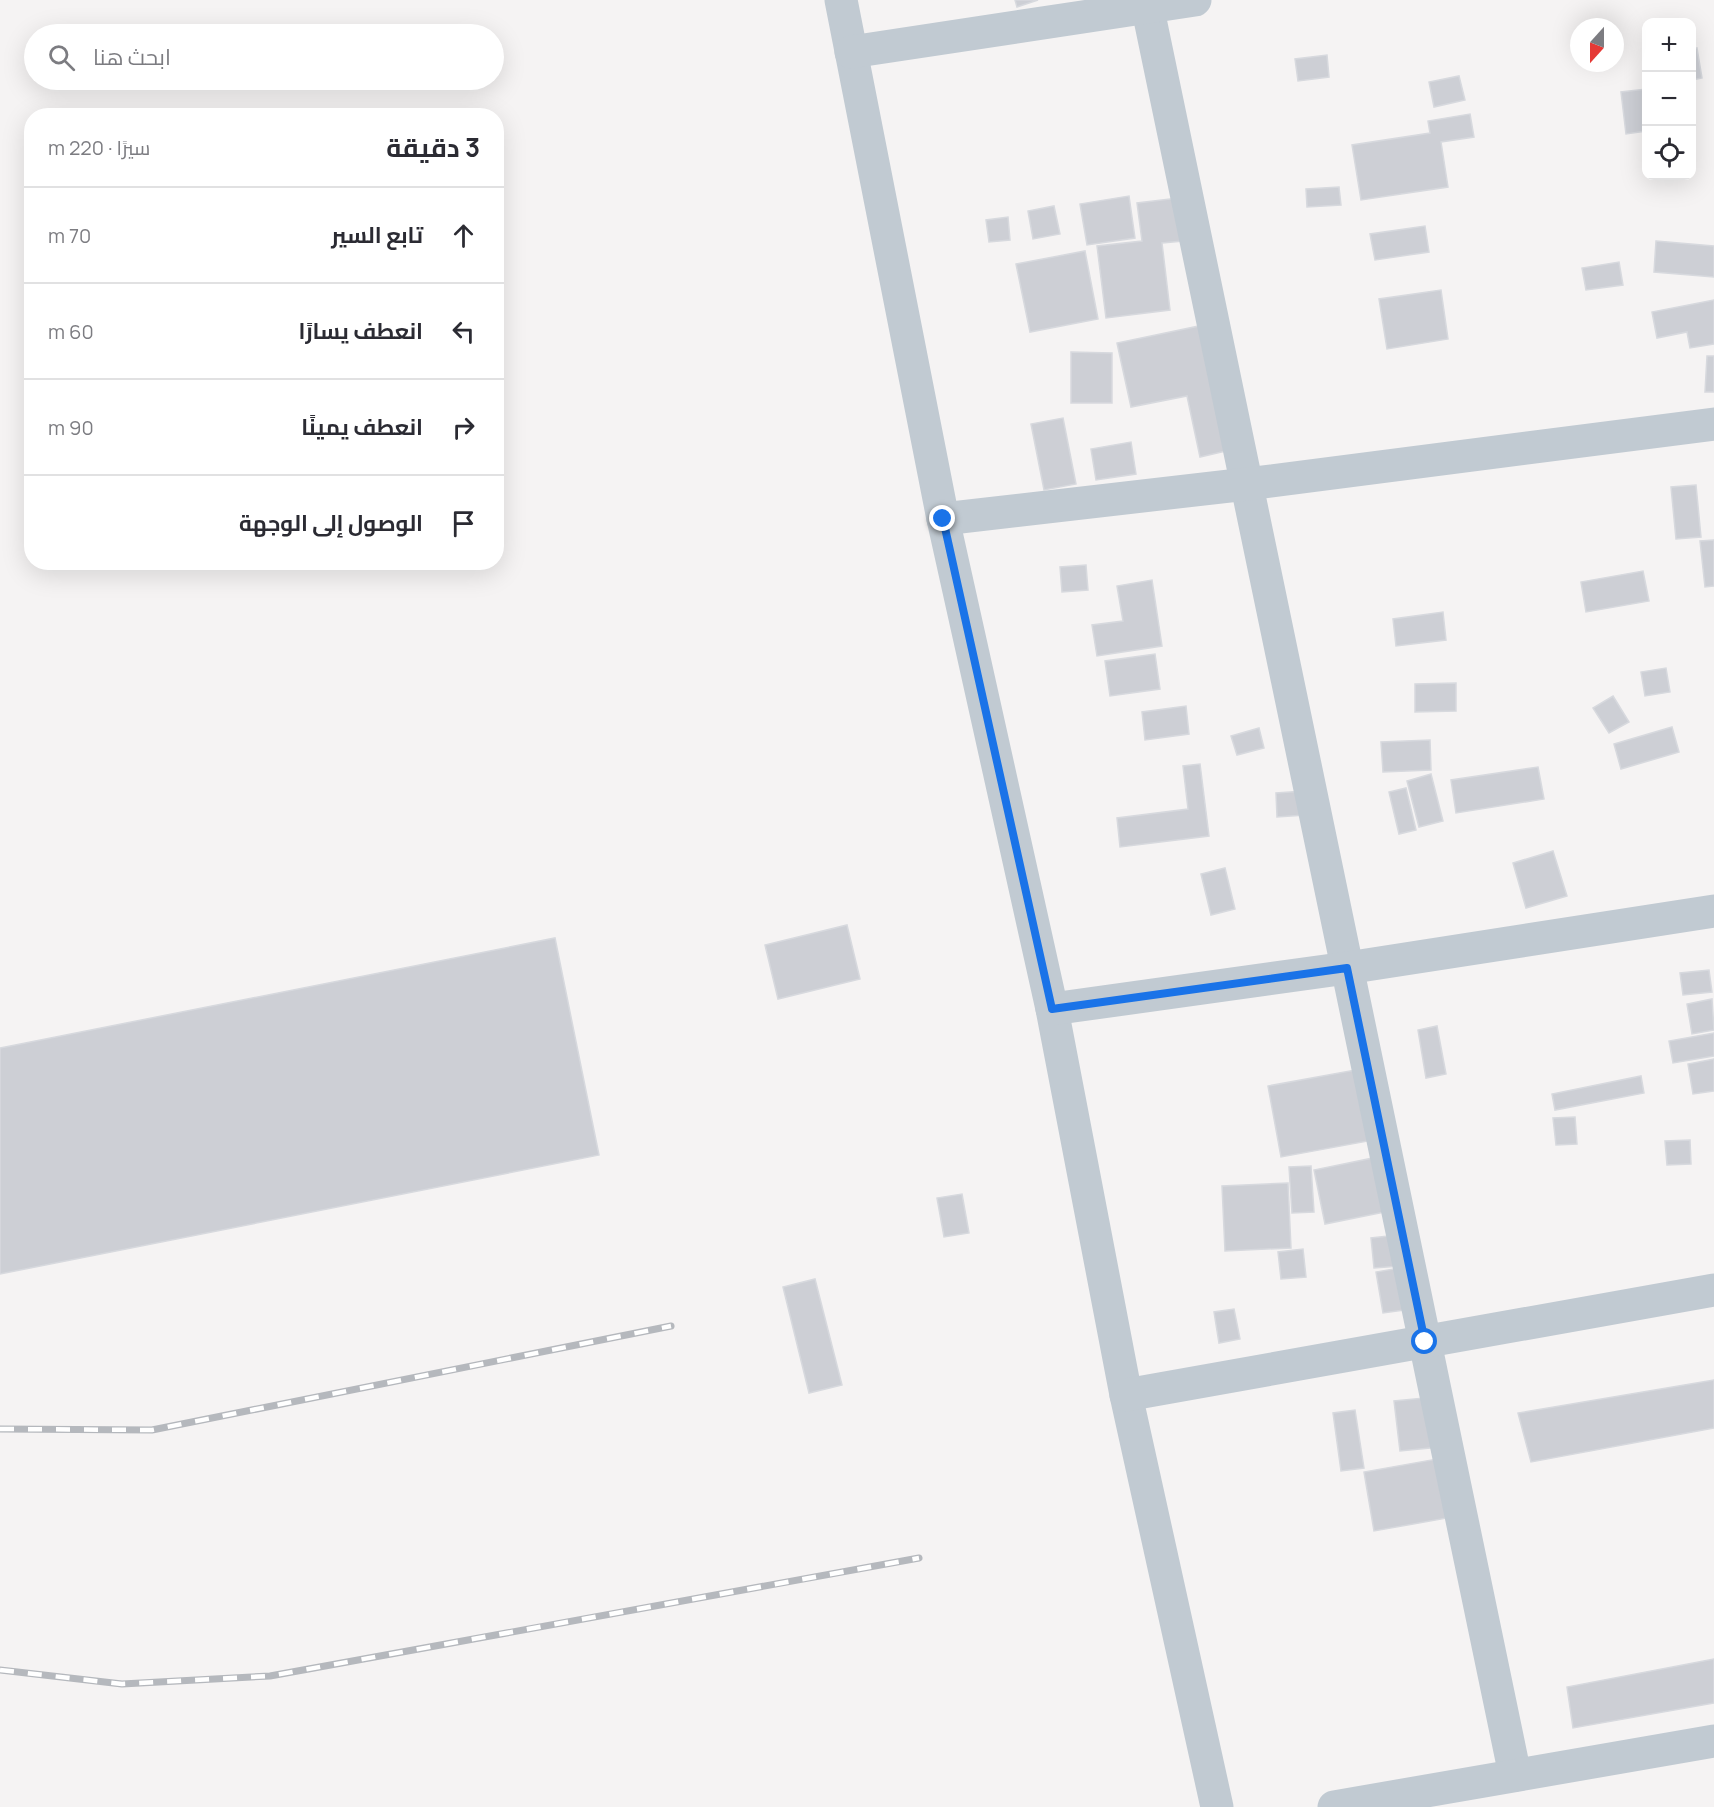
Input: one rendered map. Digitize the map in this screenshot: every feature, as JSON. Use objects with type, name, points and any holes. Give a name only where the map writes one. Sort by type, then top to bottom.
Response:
[{"type":"street","points":[[841,0],[943,519],[1052,1009],[1126,1395],[1217,1807]]},
{"type":"street","points":[[851,52],[1147,4],[1195,0]]},
{"type":"street","points":[[1147,4],[1515,1775]]},
{"type":"street","points":[[943,519],[1246,484],[1714,424]]},
{"type":"street","points":[[1052,1009],[1347,968],[1714,911]]},
{"type":"street","points":[[1126,1395],[1714,1290]]},
{"type":"street","points":[[1334,1807],[1714,1741]]},
{"type":"building","points":[[1015,0],[1038,0],[1017,7]]},
{"type":"building","points":[[1696,48],[1702,78],[1696,79],[1696,72]]},
{"type":"building","points":[[1327,55],[1329,77],[1298,81],[1295,59]]},
{"type":"building","points":[[1459,76],[1465,100],[1434,107],[1429,82]]},
{"type":"building","points":[[1642,89],[1642,132],[1626,134],[1621,92]]},
{"type":"building","points":[[1470,114],[1474,137],[1441,142],[1448,187],[1361,200],[1352,145],[1430,133],[1428,121]]},
{"type":"building","points":[[1339,187],[1341,205],[1307,207],[1306,189]]},
{"type":"building","points":[[1129,196],[1135,238],[1087,245],[1080,204]]},
{"type":"building","points":[[1178,198],[1183,241],[1162,243],[1170,310],[1106,318],[1097,246],[1142,241],[1137,203]]},
{"type":"building","points":[[1054,206],[1060,234],[1033,239],[1028,211]]},
{"type":"building","points":[[1008,217],[1010,240],[989,242],[986,220]]},
{"type":"building","points":[[1425,226],[1429,252],[1375,260],[1370,234]]},
{"type":"building","points":[[1656,241],[1714,246],[1714,277],[1654,272]]},
{"type":"building","points":[[1085,251],[1098,319],[1030,332],[1016,264]]},
{"type":"building","points":[[1619,262],[1623,285],[1586,290],[1582,268]]},
{"type":"building","points":[[1441,290],[1448,339],[1387,349],[1379,299]]},
{"type":"building","points":[[1714,300],[1714,344],[1690,348],[1687,332],[1657,338],[1652,312]]},
{"type":"building","points":[[1199,326],[1226,451],[1200,457],[1187,396],[1131,407],[1117,343]]},
{"type":"building","points":[[1071,352],[1112,353],[1112,403],[1071,403]]},
{"type":"building","points":[[1707,356],[1714,356],[1714,392],[1705,392]]},
{"type":"building","points":[[1063,418],[1076,484],[1044,490],[1031,424]]},
{"type":"building","points":[[1131,442],[1136,474],[1096,480],[1091,449]]},
{"type":"building","points":[[1696,485],[1701,537],[1676,539],[1671,487]]},
{"type":"building","points":[[1714,540],[1714,586],[1705,587],[1700,541]]},
{"type":"building","points":[[1086,565],[1088,590],[1062,592],[1060,567]]},
{"type":"building","points":[[1643,571],[1649,601],[1586,612],[1581,582]]},
{"type":"building","points":[[1152,580],[1162,646],[1097,656],[1092,625],[1123,621],[1117,586]]},
{"type":"building","points":[[1443,612],[1446,640],[1396,646],[1393,619]]},
{"type":"building","points":[[1155,654],[1160,689],[1110,696],[1105,661]]},
{"type":"building","points":[[1666,668],[1670,692],[1645,696],[1641,672]]},
{"type":"building","points":[[1456,683],[1456,711],[1415,712],[1415,684]]},
{"type":"building","points":[[1613,696],[1629,722],[1609,733],[1593,708]]},
{"type":"building","points":[[1186,706],[1189,734],[1145,740],[1142,712]]},
{"type":"building","points":[[1672,727],[1679,752],[1621,769],[1614,744]]},
{"type":"building","points":[[1259,728],[1264,748],[1237,755],[1231,736]]},
{"type":"building","points":[[1430,740],[1431,770],[1383,772],[1381,742]]},
{"type":"building","points":[[1200,764],[1209,836],[1120,847],[1117,818],[1188,809],[1183,766]]},
{"type":"building","points":[[1538,767],[1544,799],[1456,813],[1451,780]]},
{"type":"building","points":[[1431,774],[1443,821],[1419,827],[1407,781]]},
{"type":"building","points":[[1406,788],[1416,830],[1399,834],[1389,792]]},
{"type":"building","points":[[1304,791],[1305,815],[1277,817],[1276,793]]},
{"type":"building","points":[[1553,851],[1567,896],[1526,908],[1513,863]]},
{"type":"building","points":[[1225,868],[1235,909],[1211,915],[1201,874]]},
{"type":"building","points":[[847,925],[860,979],[778,999],[765,945]]},
{"type":"building","points":[[555,938],[599,1155],[0,1274],[0,1048]]},
{"type":"building","points":[[1709,970],[1712,992],[1683,995],[1680,973]]},
{"type":"building","points":[[1712,999],[1714,1030],[1692,1034],[1687,1004]]},
{"type":"building","points":[[1437,1026],[1446,1074],[1426,1078],[1418,1030]]},
{"type":"building","points":[[1714,1033],[1714,1056],[1673,1063],[1669,1041]]},
{"type":"building","points":[[1714,1059],[1714,1091],[1693,1094],[1688,1064]]},
{"type":"building","points":[[1355,1070],[1368,1141],[1281,1157],[1268,1086]]},
{"type":"building","points":[[1641,1076],[1644,1093],[1555,1110],[1552,1094]]},
{"type":"building","points":[[1575,1117],[1577,1144],[1556,1145],[1553,1118]]},
{"type":"building","points":[[1690,1140],[1691,1164],[1667,1165],[1665,1141]]},
{"type":"building","points":[[1373,1158],[1385,1212],[1325,1224],[1314,1170]]},
{"type":"building","points":[[1311,1166],[1314,1212],[1292,1213],[1289,1167]]},
{"type":"building","points":[[1288,1183],[1291,1248],[1225,1251],[1222,1186]]},
{"type":"building","points":[[962,1194],[969,1233],[944,1237],[937,1198]]},
{"type":"building","points":[[1397,1235],[1400,1266],[1374,1268],[1371,1238]]},
{"type":"building","points":[[1303,1249],[1306,1277],[1281,1279],[1278,1252]]},
{"type":"building","points":[[1405,1267],[1411,1309],[1383,1313],[1376,1272]]},
{"type":"building","points":[[815,1279],[842,1385],[809,1393],[783,1287]]},
{"type":"building","points":[[1234,1309],[1240,1339],[1219,1343],[1214,1312]]},
{"type":"building","points":[[1714,1380],[1714,1428],[1531,1462],[1518,1413]]},
{"type":"building","points":[[1435,1397],[1440,1447],[1400,1451],[1394,1401]]},
{"type":"building","points":[[1355,1410],[1364,1468],[1341,1471],[1333,1413]]},
{"type":"building","points":[[1437,1459],[1447,1518],[1374,1531],[1364,1472]]},
{"type":"building","points":[[1714,1659],[1714,1703],[1573,1728],[1567,1687]]},
{"type":"railway","points":[[0,1429],[152,1430],[671,1326]]},
{"type":"railway","points":[[0,1670],[122,1684],[270,1676],[919,1558]]},
{"type":"route","points":[[943,519],[1052,1009],[1347,968],[1425,1342]]}]
